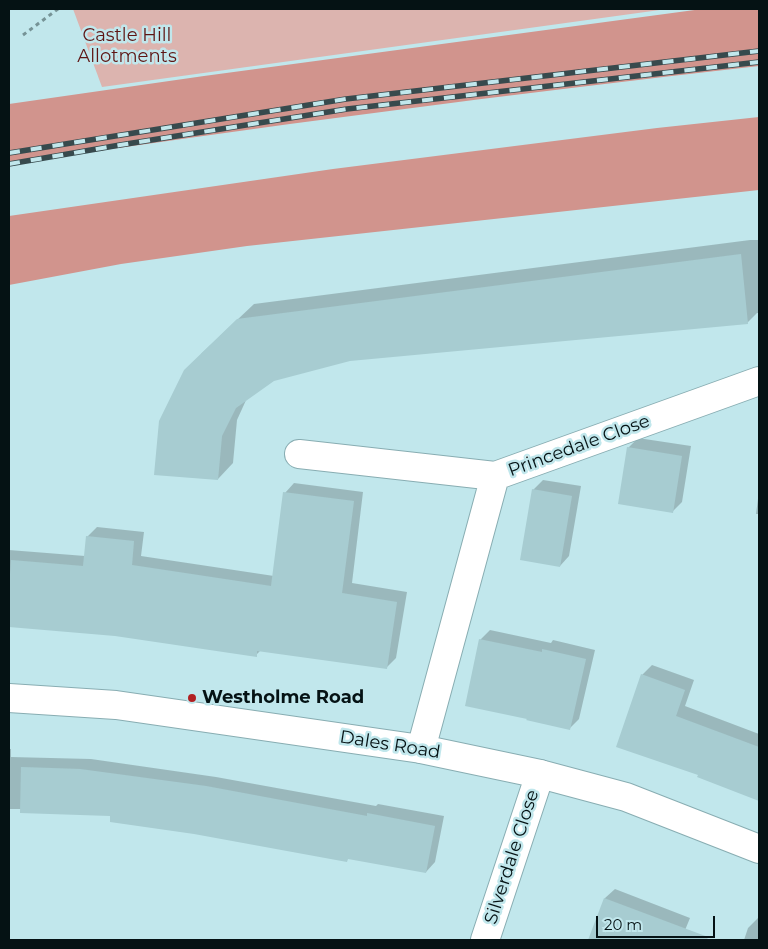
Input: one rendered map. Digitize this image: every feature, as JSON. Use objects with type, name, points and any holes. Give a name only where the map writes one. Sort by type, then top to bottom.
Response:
[{"type":"street","name":"Princedale Close","points":[[421,748],[495,476],[759,381]]},
{"type":"street","points":[[298,454],[495,476]]},
{"type":"street","name":"Dales Road","points":[[9,698],[116,705],[421,748],[540,774],[626,797],[759,849]]},
{"type":"street","name":"Silverdale Close","points":[[485,940],[540,774]]},
{"type":"path","points":[[23,35],[58,9]]},
{"type":"green space","name":"Castle Hill Allotments","points":[[73,9],[667,9],[102,87]]},
{"type":"shaded area","points":[[702,9],[759,9],[759,66],[384,112],[9,164],[9,104]]},
{"type":"shaded area","points":[[759,117],[759,190],[247,246],[121,264],[9,285],[9,216],[333,169]]},
{"type":"building","points":[[741,254],[748,324],[350,361],[274,381],[236,408],[222,436],[218,480],[154,475],[159,421],[184,370],[237,319]]},
{"type":"building","points":[[627,447],[682,456],[673,513],[618,504]]},
{"type":"building","points":[[532,489],[572,496],[560,567],[520,560]]},
{"type":"building","points":[[283,492],[354,501],[342,593],[397,602],[387,669],[257,651],[257,657],[115,636],[9,627],[11,560],[83,566],[86,536],[134,541],[132,565],[271,586]]},
{"type":"building","points":[[479,639],[542,652],[542,649],[586,659],[570,730],[465,706]]},
{"type":"building","points":[[641,674],[685,690],[676,716],[759,747],[759,801],[697,777],[698,775],[616,747]]},
{"type":"building","points":[[21,767],[80,769],[206,786],[367,816],[367,813],[435,826],[426,873],[348,859],[347,862],[194,834],[110,822],[110,816],[20,813]]},
{"type":"building","points":[[604,898],[708,937],[707,940],[588,940]]},
{"type":"railway","points":[[9,153],[346,99],[759,51]]},
{"type":"railway","points":[[9,164],[347,109],[759,62]]},
{"type":"place","name":"Westholme Road","points":[[192,698]]}]
